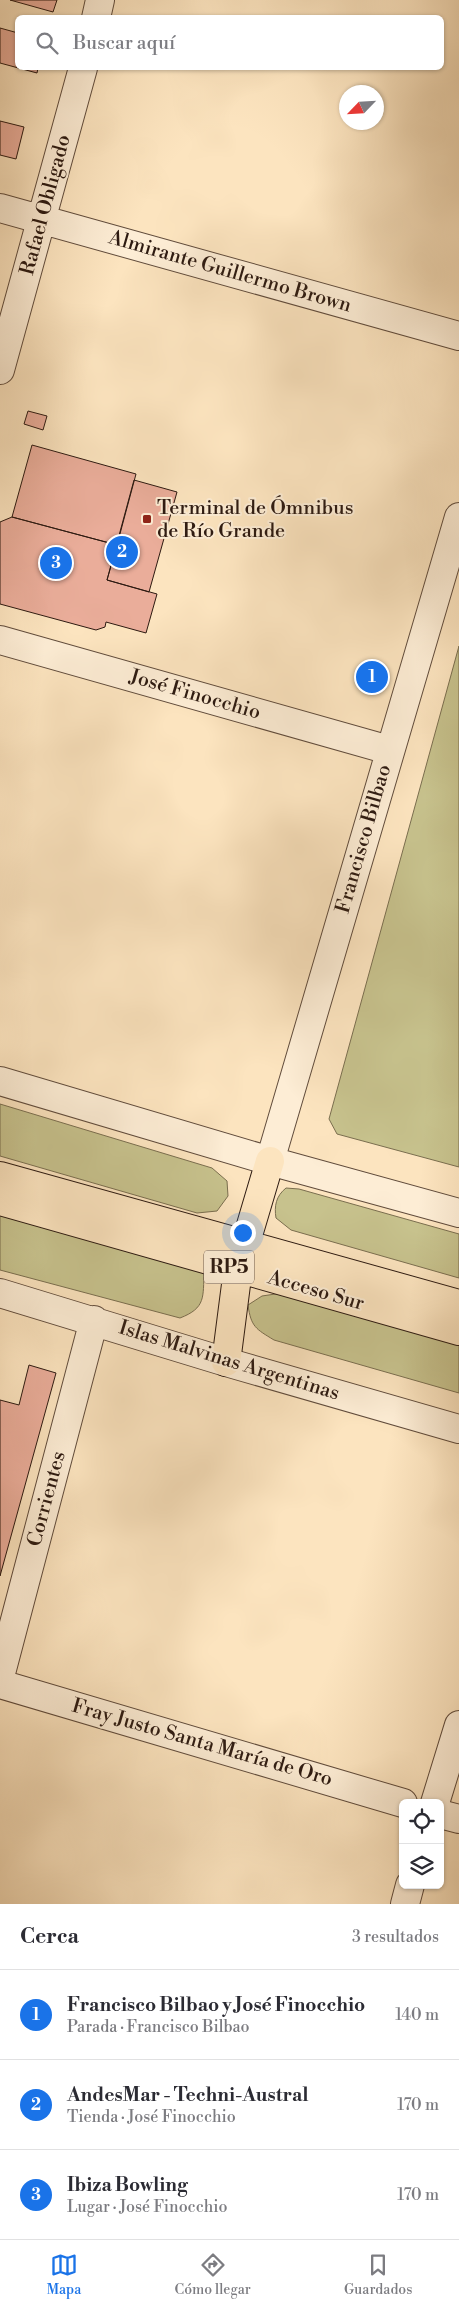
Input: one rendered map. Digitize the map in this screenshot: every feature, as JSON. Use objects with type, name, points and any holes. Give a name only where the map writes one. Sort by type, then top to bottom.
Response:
[{"type":"main road","points":[[226,1362],[241,1256],[270,1160]]},
{"type":"main road","name":"Acceso Sur","points":[[0,1176],[459,1331]]},
{"type":"main road","name":"Acceso Sur","points":[[0,1201],[459,1304]]},
{"type":"street","points":[[97,15],[100,0]]},
{"type":"street","name":"Rafael Obligado","points":[[0,370],[43,220],[82,70]]},
{"type":"street","name":"Almirante Guillermo Brown","points":[[0,208],[459,336]]},
{"type":"street","name":"Francisco Bilbao","points":[[270,1160],[459,517]]},
{"type":"street","name":"José Finocchio","points":[[0,640],[389,750]]},
{"type":"street","points":[[0,1081],[270,1160],[459,1212]]},
{"type":"street","name":"Islas Malvinas Argentinas","points":[[0,1293],[94,1320],[226,1362],[459,1429]]},
{"type":"street","name":"Corrientes","points":[[0,1677],[94,1320]]},
{"type":"street","name":"Fray Justo Santa María de Oro","points":[[0,1684],[399,1802]]},
{"type":"street","points":[[436,1799],[459,1725]]},
{"type":"street","points":[[444,1815],[459,1819]]},
{"type":"street","points":[[404,1904],[409,1889]]},
{"type":"shaded area","points":[[459,646],[459,1167],[337,1134],[329,1119]]},
{"type":"shaded area","points":[[0,1104],[212,1168],[227,1181],[228,1196],[217,1211],[197,1213],[0,1156]]},
{"type":"shaded area","points":[[286,1188],[299,1189],[459,1234],[459,1278],[291,1230],[276,1218],[275,1214],[278,1198]]},
{"type":"shaded area","points":[[0,1213],[204,1272],[203,1295],[199,1306],[180,1318],[0,1270]]},
{"type":"shaded area","points":[[282,1293],[459,1343],[459,1393],[274,1340],[255,1327],[248,1305],[262,1296]]},
{"type":"building","points":[[10,0],[57,0],[53,12]]},
{"type":"building","points":[[0,28],[15,32],[15,67],[0,63]]},
{"type":"building","points":[[26,70],[38,70],[37,73]]},
{"type":"building","points":[[0,121],[24,127],[16,159],[0,155]]},
{"type":"building","points":[[28,411],[47,416],[43,430],[24,424]]},
{"type":"building","points":[[32,445],[136,474],[117,545],[12,517]]},
{"type":"building","name":"Terminal de Ómnibus de Río Grande","points":[[134,480],[177,492],[149,592],[107,580]]},
{"type":"building","points":[[12,517],[117,545],[107,580],[157,594],[146,633],[106,622],[105,627],[96,630],[0,604],[0,522]]},
{"type":"building","points":[[29,1365],[56,1373],[0,1576],[0,1400],[19,1405]]},
{"type":"place","name":"Terminal de Ómnibus de Río Grande","points":[[147,519]]},
{"type":"place","name":"AndesMar - Techni-Austral","points":[[122,552]]},
{"type":"place","name":"Ibiza Bowling","points":[[56,563]]},
{"type":"place","name":"Francisco Bilbao y José Finocchio","points":[[372,677]]}]
